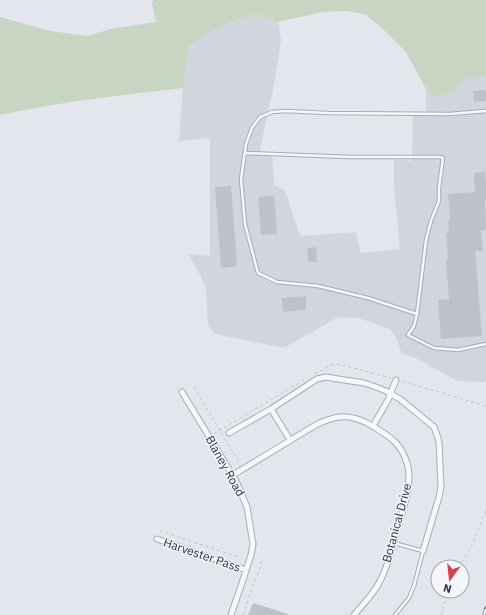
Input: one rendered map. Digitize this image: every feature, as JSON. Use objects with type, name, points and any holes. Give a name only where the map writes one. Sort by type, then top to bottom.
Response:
[{"type":"street","points":[[229,433],[317,380],[326,378],[364,383],[376,387],[400,399],[434,427],[439,442],[441,487],[423,551]]},
{"type":"street","points":[[373,426],[391,394],[396,380]]},
{"type":"street","name":"Blaney Road","points":[[182,392],[233,475],[247,507],[253,544],[231,615]]},
{"type":"street","points":[[271,409],[290,440]]},
{"type":"street","name":"Botanical Drive","points":[[233,475],[314,426],[332,418],[342,416],[361,420],[373,426],[395,441],[401,450],[408,467],[408,490],[388,562],[380,581],[374,591],[354,615]]},
{"type":"street","name":"Harvester Pass","points":[[157,540],[246,570]]},
{"type":"lane","points":[[417,314],[368,298],[318,286],[277,282],[258,273],[245,224],[241,178],[246,144],[252,128],[260,117],[272,112],[449,114],[486,111]]},
{"type":"lane","points":[[245,154],[443,158],[439,188],[439,202],[431,221],[426,240],[417,314],[414,326],[408,335],[434,348],[458,350],[486,344]]},
{"type":"lane","points":[[393,543],[423,551],[414,586],[409,598],[395,615]]},
{"type":"path","points":[[402,381],[486,406]]},
{"type":"path","points":[[194,387],[240,464]]},
{"type":"path","points":[[210,437],[220,430]]},
{"type":"path","points":[[464,559],[474,542],[486,510]]},
{"type":"path","points":[[160,531],[238,557]]},
{"type":"path","points":[[243,615],[262,561]]},
{"type":"path","points":[[442,615],[447,599]]},
{"type":"shaded area","points":[[255,14],[278,22],[281,39],[272,94],[259,154],[272,155],[274,185],[285,190],[300,236],[356,232],[361,253],[400,249],[394,187],[394,159],[412,161],[413,112],[426,114],[426,89],[433,98],[453,92],[468,78],[486,76],[486,382],[457,381],[416,358],[402,354],[396,337],[390,329],[358,318],[338,317],[284,348],[215,334],[208,325],[206,288],[188,254],[210,256],[210,138],[179,141],[183,88],[189,45],[224,25]]},
{"type":"green space","points":[[153,0],[486,0],[486,76],[468,78],[453,92],[433,98],[426,89],[406,52],[365,14],[346,11],[323,12],[278,22],[255,14],[224,25],[189,45],[183,88],[114,96],[0,115],[0,17],[50,31],[88,36],[110,29],[156,22],[152,4]]},
{"type":"building","points":[[486,90],[486,101],[474,102],[473,91]]},
{"type":"building","points":[[485,172],[486,230],[481,230],[483,251],[475,251],[482,336],[441,339],[438,300],[449,299],[446,260],[448,260],[446,233],[449,233],[448,220],[450,220],[448,194],[475,192],[474,173]]},
{"type":"building","points":[[231,186],[237,266],[221,268],[215,187]]},
{"type":"building","points":[[274,196],[277,234],[261,235],[258,197]]},
{"type":"building","points":[[316,247],[317,262],[308,262],[307,248]]},
{"type":"building","points":[[306,296],[306,310],[283,312],[282,298]]},
{"type":"building","points":[[253,603],[288,614],[288,615],[248,615]]},
{"type":"railway","points":[[484,615],[486,608]]}]
